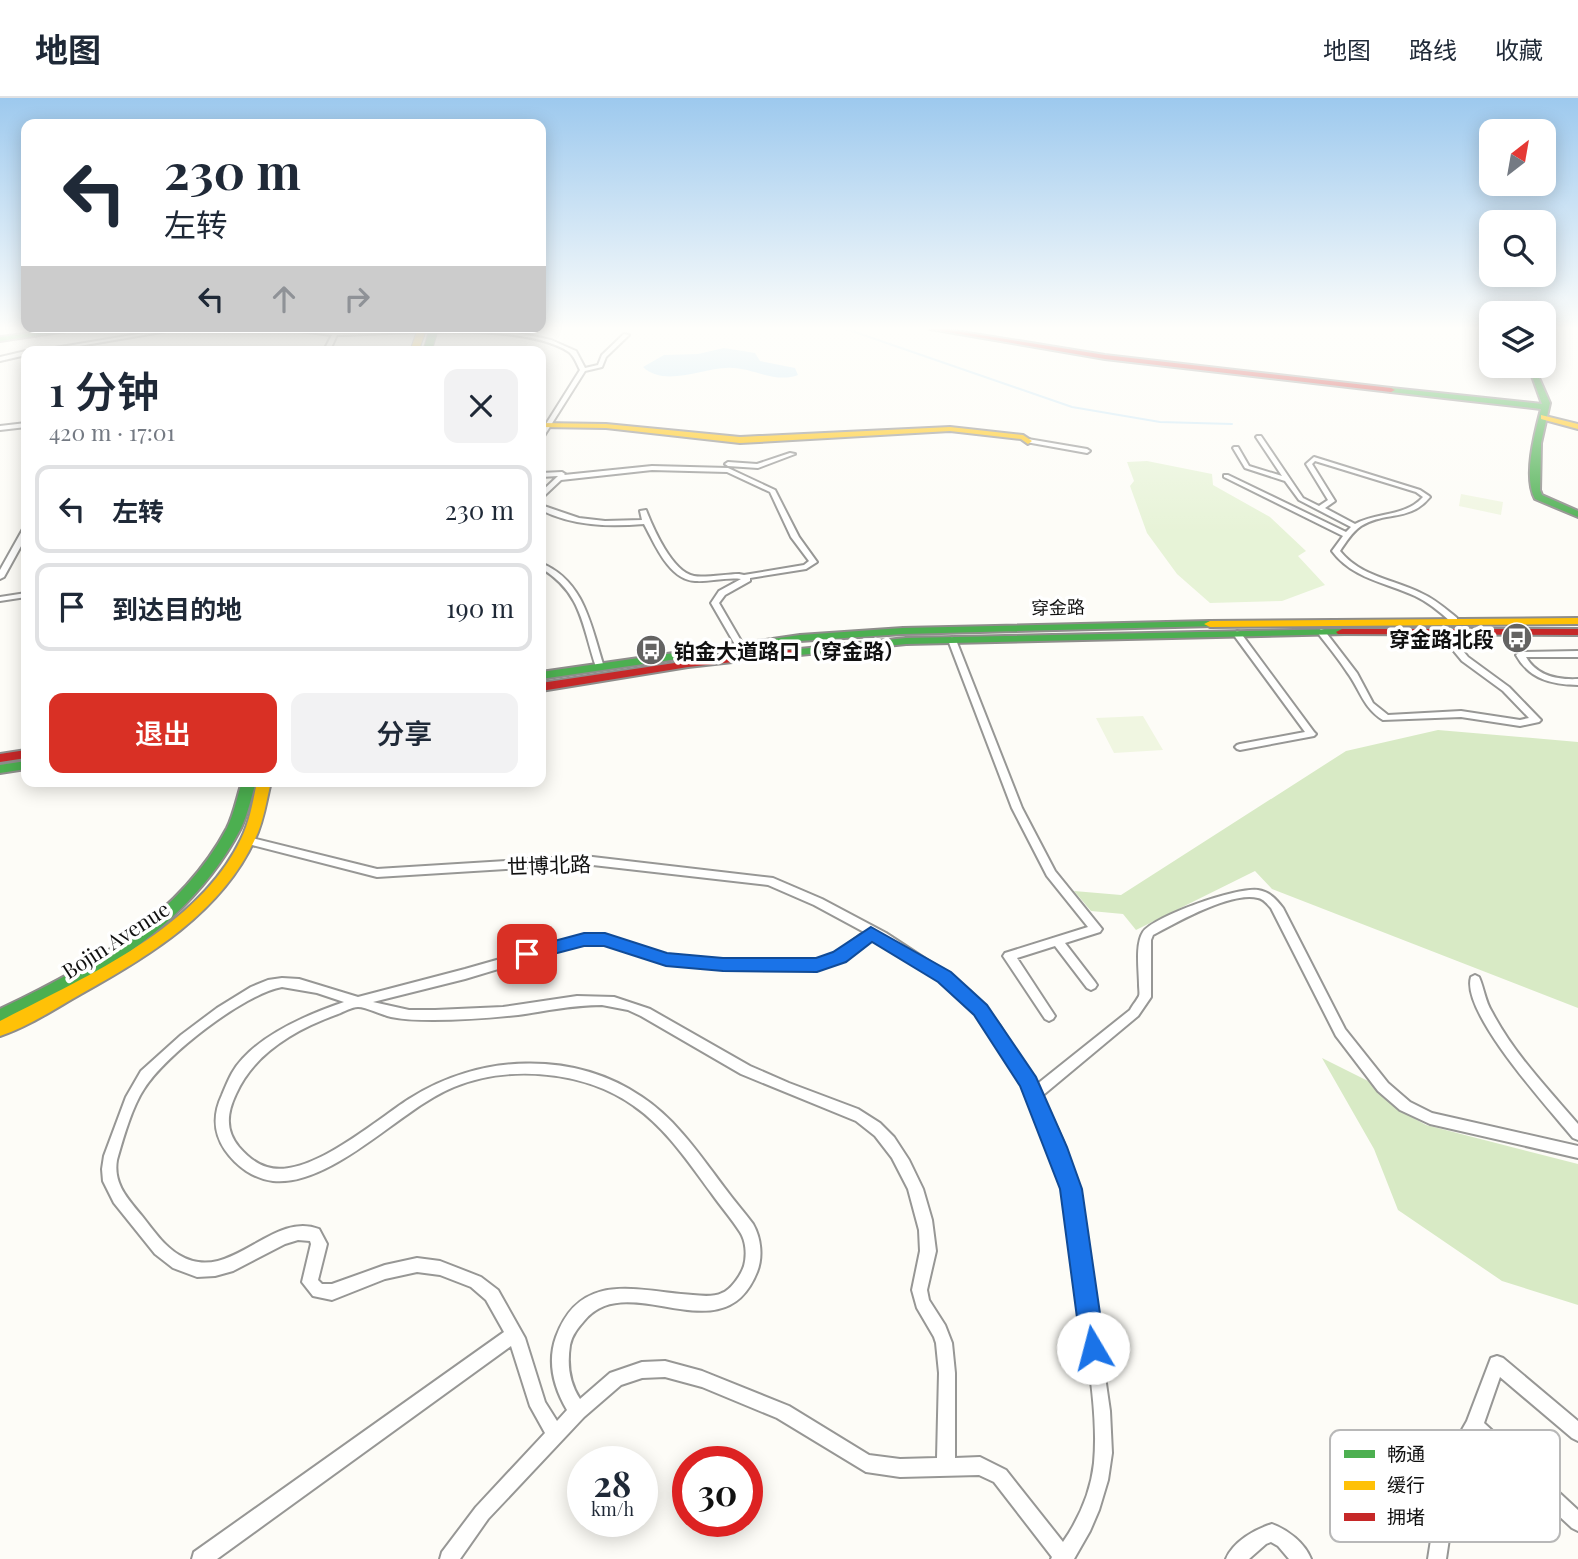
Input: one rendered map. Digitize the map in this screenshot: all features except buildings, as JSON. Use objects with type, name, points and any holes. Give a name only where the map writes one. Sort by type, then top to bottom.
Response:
[{"type":"main road","points":[[1426,397],[1545,412],[1578,427]]},
{"type":"main road","points":[[1541,397],[1545,412],[1536,443],[1538,497],[1578,514]]},
{"type":"main road","points":[[546,429],[613,430],[739,443],[950,432],[1028,441]]},
{"type":"main road","name":"穿金路","points":[[546,675],[800,638],[980,628],[1454,620],[1578,621]]},
{"type":"main road","name":"穿金路","points":[[546,686],[688,664],[906,641],[1441,630],[1578,632]]},
{"type":"main road","points":[[0,758],[21,755]]},
{"type":"main road","points":[[0,769],[21,766]]},
{"type":"main road","name":"Bojin Avenue","points":[[0,1016],[107,961],[143,937],[170,914],[197,887],[215,863],[237,827],[248,787]]},
{"type":"main road","name":"Bojin Avenue","points":[[0,1029],[86,985],[159,940],[212,891],[248,841],[263,787]]},
{"type":"street","points":[[546,425],[565,397]]},
{"type":"street","points":[[0,428],[21,426]]},
{"type":"street","points":[[1259,437],[1286,479],[1307,504],[1354,526]]},
{"type":"street","points":[[1028,441],[1087,451]]},
{"type":"street","points":[[1236,448],[1247,467],[1286,479]]},
{"type":"street","points":[[546,475],[579,474],[641,462],[758,467],[792,454]]},
{"type":"street","points":[[1320,508],[1332,501],[1308,464],[1314,459],[1418,491],[1427,497],[1415,509],[1362,520],[1347,534],[1336,551],[1340,557],[1373,578],[1440,606],[1454,620]]},
{"type":"street","points":[[546,491],[559,478],[652,468],[736,472],[773,491],[795,537],[813,562],[806,567],[753,573],[744,577],[703,579],[686,576],[670,562],[646,522],[644,510]]},
{"type":"street","points":[[1226,477],[1347,534]]},
{"type":"street","points":[[546,509],[563,517],[591,522],[646,522]]},
{"type":"street","points":[[0,577],[21,540]]},
{"type":"street","points":[[546,568],[561,578],[583,607],[588,619],[586,630],[600,667]]},
{"type":"street","points":[[740,646],[715,603],[722,593],[744,582],[747,579],[744,577]]},
{"type":"street","points":[[0,599],[21,596]]},
{"type":"street","points":[[1321,632],[1355,677],[1364,699],[1378,714],[1386,718],[1461,714],[1520,723],[1536,720],[1506,689],[1465,659],[1441,630]]},
{"type":"street","points":[[1237,634],[1311,734],[1240,747]]},
{"type":"street","points":[[952,640],[1017,808],[1051,873],[1096,929],[1009,956],[1049,1016]]},
{"type":"street","points":[[1578,654],[1520,655],[1542,678],[1557,683],[1578,682]]},
{"type":"street","name":"世博北路","points":[[248,841],[377,873],[584,860],[769,881],[794,889],[845,918],[945,977],[966,994],[981,1010],[1034,1094],[1071,1189],[1093,1348],[1103,1455],[1094,1504],[1063,1558]]},
{"type":"street","points":[[1034,1094],[1134,1013],[1145,997],[1145,940],[1149,932],[1235,895],[1260,894],[1273,902],[1279,911],[1340,1032],[1383,1087],[1405,1106],[1430,1118],[1578,1152]]},
{"type":"street","points":[[578,1411],[561,1388],[563,1339],[575,1316],[591,1303],[619,1294],[705,1303],[724,1301],[738,1290],[750,1270],[756,1251],[748,1230],[660,1119],[607,1082],[575,1072],[547,1069],[463,1078],[436,1090],[332,1158],[303,1171],[274,1175],[252,1168],[234,1153],[223,1136],[221,1115],[237,1074],[288,1031],[358,1003],[584,939],[605,940],[666,960],[723,964],[817,965],[839,957],[871,933]]},
{"type":"street","points":[[1057,941],[1091,985]]},
{"type":"street","points":[[1475,980],[1475,989],[1492,1024],[1578,1134]]},
{"type":"street","points":[[556,1434],[538,1406],[513,1335],[492,1295],[476,1282],[440,1268],[417,1265],[385,1272],[332,1292],[318,1291],[310,1282],[318,1244],[314,1234],[302,1231],[285,1236],[253,1256],[220,1268],[200,1270],[180,1265],[159,1249],[115,1192],[109,1174],[111,1159],[131,1100],[154,1066],[250,994],[271,984],[285,982],[408,1014],[512,1010],[587,1000],[618,1003],[650,1016],[739,1067],[854,1113],[874,1126],[906,1169],[928,1234],[928,1255],[920,1284],[920,1298],[944,1338],[947,1370],[946,1465]]},
{"type":"street","points":[[201,1559],[513,1335]]},
{"type":"street","points":[[1472,1430],[1497,1364],[1578,1432]]},
{"type":"street","points":[[449,1559],[482,1513],[578,1411],[616,1379],[642,1370],[665,1369],[702,1379],[783,1412],[866,1463],[900,1468],[980,1466],[1000,1476],[1063,1558]]},
{"type":"street","points":[[1475,1426],[1479,1430]]},
{"type":"street","points":[[1560,1505],[1578,1522]]},
{"type":"street","points":[[1235,1559],[1261,1536],[1272,1534],[1284,1540],[1302,1559]]},
{"type":"green space","points":[[1147,461],[1212,474],[1213,485],[1270,517],[1306,551],[1298,556],[1325,585],[1282,601],[1210,603],[1177,574],[1147,533],[1130,486],[1134,481],[1127,462]]},
{"type":"green space","points":[[1461,494],[1503,502],[1501,515],[1459,506]]},
{"type":"green space","points":[[1143,716],[1163,750],[1114,753],[1096,718]]},
{"type":"green space","points":[[1438,730],[1578,742],[1578,1008],[1272,889],[1255,871],[1136,930],[1123,914],[1091,911],[1074,891],[1121,895],[1346,751]]},
{"type":"green space","points":[[1322,1058],[1368,1081],[1397,1109],[1426,1125],[1578,1164],[1578,1305],[1502,1281],[1398,1210],[1374,1149]]},
{"type":"waterway","points":[[1044,397],[1072,407],[1160,422],[1232,424]]},
{"type":"traffic: fast","points":[[1456,397],[1545,407]]},
{"type":"traffic: fast","points":[[1543,397],[1546,403],[1537,443],[1535,490],[1538,497],[1578,514]]},
{"type":"traffic: fast","points":[[546,675],[800,638],[903,631],[1210,624]]},
{"type":"traffic: fast","points":[[790,653],[906,641],[1342,632]]},
{"type":"traffic: fast","points":[[0,769],[21,766]]},
{"type":"traffic: fast","points":[[0,1016],[102,963],[163,918],[214,862],[234,828],[247,787]]},
{"type":"traffic: slow","points":[[1544,417],[1578,427]]},
{"type":"traffic: slow","points":[[546,425],[606,426],[740,440],[950,429],[1023,437],[1028,441]]},
{"type":"traffic: slow","points":[[1210,624],[1578,621]]},
{"type":"traffic: slow","points":[[0,1029],[138,953],[170,931],[199,905],[225,877],[246,844],[255,822],[263,787]]},
{"type":"traffic: jam","points":[[1342,632],[1578,632]]},
{"type":"traffic: jam","points":[[546,686],[688,664],[790,653]]},
{"type":"traffic: jam","points":[[0,758],[21,755]]},
{"type":"place","name":"穿金路北段","points":[[1517,638]]},
{"type":"place","name":"铂金大道路口（穿金路）","points":[[651,650]]},
{"type":"route","points":[[527,954],[584,939],[605,940],[666,960],[723,964],[817,965],[839,957],[871,933],[945,977],[981,1010],[1017,1064],[1057,1147],[1071,1189],[1093,1348]]}]
